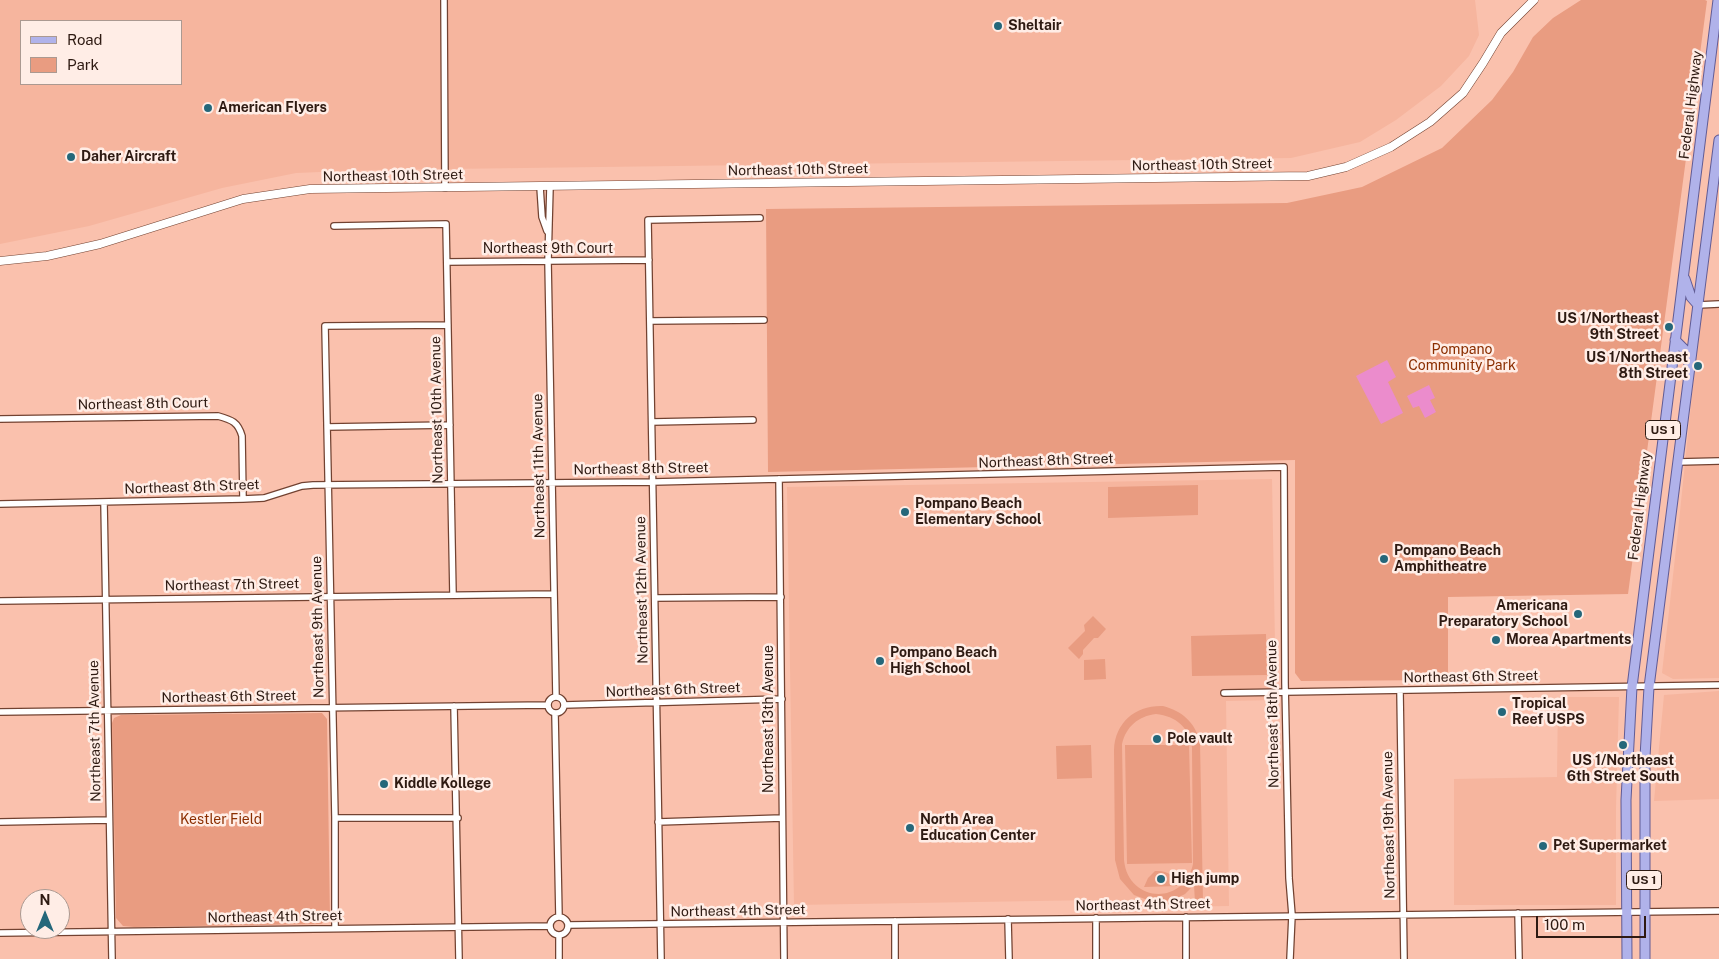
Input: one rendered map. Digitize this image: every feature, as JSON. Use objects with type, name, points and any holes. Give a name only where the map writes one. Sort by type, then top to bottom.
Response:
[{"type":"main road","name":"Federal Highway","points":[[1627,959],[1626,786],[1632,687],[1718,0]]},
{"type":"main road","name":"US 1","points":[[1645,959],[1645,758],[1649,687],[1719,140]]},
{"type":"main road","points":[[1683,274],[1691,297],[1698,305]]},
{"type":"main road","points":[[1675,340],[1684,350],[1690,366]]},
{"type":"street","points":[[444,0],[445,188]]},
{"type":"street","name":"Northeast 10th Street","points":[[0,261],[47,256],[100,244],[243,198],[310,189],[1308,176],[1346,168],[1391,148],[1430,122],[1462,93],[1501,33],[1534,0]]},
{"type":"street","name":"Northeast 11th Avenue","points":[[540,187],[542,217],[549,235]]},
{"type":"street","name":"Northeast 11th Avenue","points":[[550,187],[548,261],[556,697]]},
{"type":"street","name":"Northeast 12th Avenue","points":[[660,959],[648,220],[760,218]]},
{"type":"street","name":"Northeast 10th Avenue","points":[[334,226],[446,224],[453,595]]},
{"type":"street","name":"Northeast 9th Court","points":[[447,262],[649,260]]},
{"type":"street","points":[[1698,305],[1719,304]]},
{"type":"street","points":[[650,321],[764,320]]},
{"type":"street","name":"Northeast 9th Avenue","points":[[335,928],[335,818],[325,326],[448,325]]},
{"type":"street","name":"Northeast 8th Court","points":[[0,420],[218,416],[230,419],[239,426],[242,436],[243,499]]},
{"type":"street","points":[[652,422],[753,420]]},
{"type":"street","points":[[326,427],[450,425]]},
{"type":"street","points":[[1678,462],[1719,461]]},
{"type":"street","name":"Northeast 8th Street","points":[[0,504],[264,498],[302,486],[327,485],[653,482],[1284,467]]},
{"type":"street","name":"Northeast 18th Avenue","points":[[1284,467],[1285,692],[1289,878],[1292,915],[1290,959]]},
{"type":"street","name":"Northeast 13th Avenue","points":[[779,479],[784,959]]},
{"type":"street","name":"Northeast 7th Avenue","points":[[104,502],[112,959]]},
{"type":"street","name":"Northeast 7th Street","points":[[0,601],[554,594]]},
{"type":"street","points":[[655,598],[781,597]]},
{"type":"street","name":"Northeast 6th Street","points":[[1224,693],[1719,685]]},
{"type":"street","name":"Northeast 19th Avenue","points":[[1400,691],[1404,959]]},
{"type":"street","points":[[556,697],[561,699],[564,705],[562,711],[556,714],[549,710],[548,705],[549,700],[556,697]]},
{"type":"street","name":"Northeast 6th Street","points":[[564,705],[782,699]]},
{"type":"street","name":"Northeast 6th Street","points":[[0,712],[548,705]]},
{"type":"street","points":[[454,706],[458,818],[459,959]]},
{"type":"street","points":[[556,714],[559,917]]},
{"type":"street","points":[[335,818],[458,818]]},
{"type":"street","points":[[658,822],[782,818]]},
{"type":"street","points":[[0,822],[109,820]]},
{"type":"street","name":"Northeast 4th Street","points":[[568,926],[1292,915],[1719,911]]},
{"type":"street","points":[[1518,913],[1519,959]]},
{"type":"street","points":[[559,917],[565,920],[568,926],[567,931],[559,935],[553,933],[550,926],[552,920],[559,917]]},
{"type":"street","points":[[1186,917],[1186,959]]},
{"type":"street","points":[[1096,918],[1096,959]]},
{"type":"street","points":[[1008,919],[1009,959]]},
{"type":"street","points":[[895,921],[895,959]]},
{"type":"street","name":"Northeast 4th Street","points":[[0,933],[550,926]]},
{"type":"street","points":[[559,935],[559,959]]},
{"type":"shaded area","points":[[0,0],[1475,0],[1479,35],[1469,56],[1441,86],[1396,120],[1360,142],[1291,158],[370,170],[296,173],[222,188],[89,226],[0,244]]},
{"type":"shaded area","points":[[1701,308],[1719,308],[1719,678],[1673,679],[1662,673]]},
{"type":"shaded area","points":[[1387,360],[1396,377],[1388,382],[1403,413],[1381,424],[1356,376]]},
{"type":"shaded area","points":[[1429,385],[1435,398],[1430,400],[1436,412],[1425,418],[1419,406],[1413,408],[1407,396]]},
{"type":"shaded area","points":[[1272,479],[1276,700],[1226,701],[1229,906],[1097,908],[1097,900],[794,905],[787,487]]},
{"type":"shaded area","points":[[1719,691],[1719,799],[1654,801],[1664,695]]},
{"type":"shaded area","points":[[1558,697],[1619,697],[1616,905],[1454,905],[1454,779],[1557,777]]},
{"type":"green space","name":"Pompano Community Park","points":[[1581,0],[1707,1],[1628,594],[1448,597],[1448,680],[1301,681],[1295,673],[1295,460],[768,472],[766,209],[1287,203],[1362,187],[1442,148],[1492,100],[1513,72],[1533,37],[1553,18]]},
{"type":"green space","points":[[1198,485],[1198,515],[1108,518],[1108,487]]},
{"type":"green space","points":[[1093,616],[1106,629],[1083,650],[1083,654],[1079,659],[1068,648],[1085,631],[1084,625]]},
{"type":"green space","points":[[1266,634],[1267,675],[1192,676],[1191,636]]},
{"type":"green space","points":[[1105,659],[1106,679],[1084,680],[1084,660]]},
{"type":"green space","points":[[1153,706],[1163,706],[1182,714],[1195,729],[1200,742],[1203,902],[1195,902],[1194,885],[1185,894],[1173,900],[1153,902],[1134,895],[1120,879],[1115,860],[1115,740],[1118,731],[1129,717],[1136,712]],"holes":[[[1150,715],[1163,715],[1181,724],[1191,741],[1193,864],[1188,878],[1179,887],[1168,893],[1157,894],[1145,891],[1135,885],[1128,874],[1124,860],[1122,744],[1126,732],[1138,720]]]},
{"type":"green space","name":"Kestler Field","points":[[322,713],[327,719],[330,919],[321,924],[123,926],[116,918],[112,723],[114,718],[121,715]]},
{"type":"green space","points":[[1091,745],[1092,778],[1057,779],[1056,746]]},
{"type":"green space","points":[[1125,745],[1189,745],[1192,863],[1127,864]]},
{"type":"green space","name":"High jump","points":[[1155,871],[1163,871],[1170,874],[1177,886],[1144,887],[1148,878]]},
{"type":"place","name":"Sheltair","points":[[998,26]]},
{"type":"place","name":"American Flyers","points":[[208,108]]},
{"type":"place","name":"Daher Aircraft","points":[[71,157]]},
{"type":"place","name":"US 1/Northeast 9th Street","points":[[1669,327]]},
{"type":"place","name":"US 1/Northeast 8th Street","points":[[1698,366]]},
{"type":"place","name":"Pompano Beach Elementary School","points":[[905,512]]},
{"type":"place","name":"Pompano Beach Amphitheatre","points":[[1384,559]]},
{"type":"place","name":"Americana Preparatory School","points":[[1578,614]]},
{"type":"place","name":"Morea Apartments","points":[[1496,640]]},
{"type":"place","name":"Pompano Beach High School","points":[[880,661]]},
{"type":"place","name":"Tropical Reef USPS","points":[[1502,712]]},
{"type":"place","name":"Pole vault","points":[[1157,739]]},
{"type":"place","name":"US 1/Northeast 6th Street South","points":[[1623,745]]},
{"type":"place","name":"Kiddle Kollege","points":[[384,784]]},
{"type":"place","name":"North Area Education Center","points":[[910,828]]},
{"type":"place","name":"Pet Supermarket","points":[[1543,846]]},
{"type":"place","name":"High jump","points":[[1161,879]]}]
